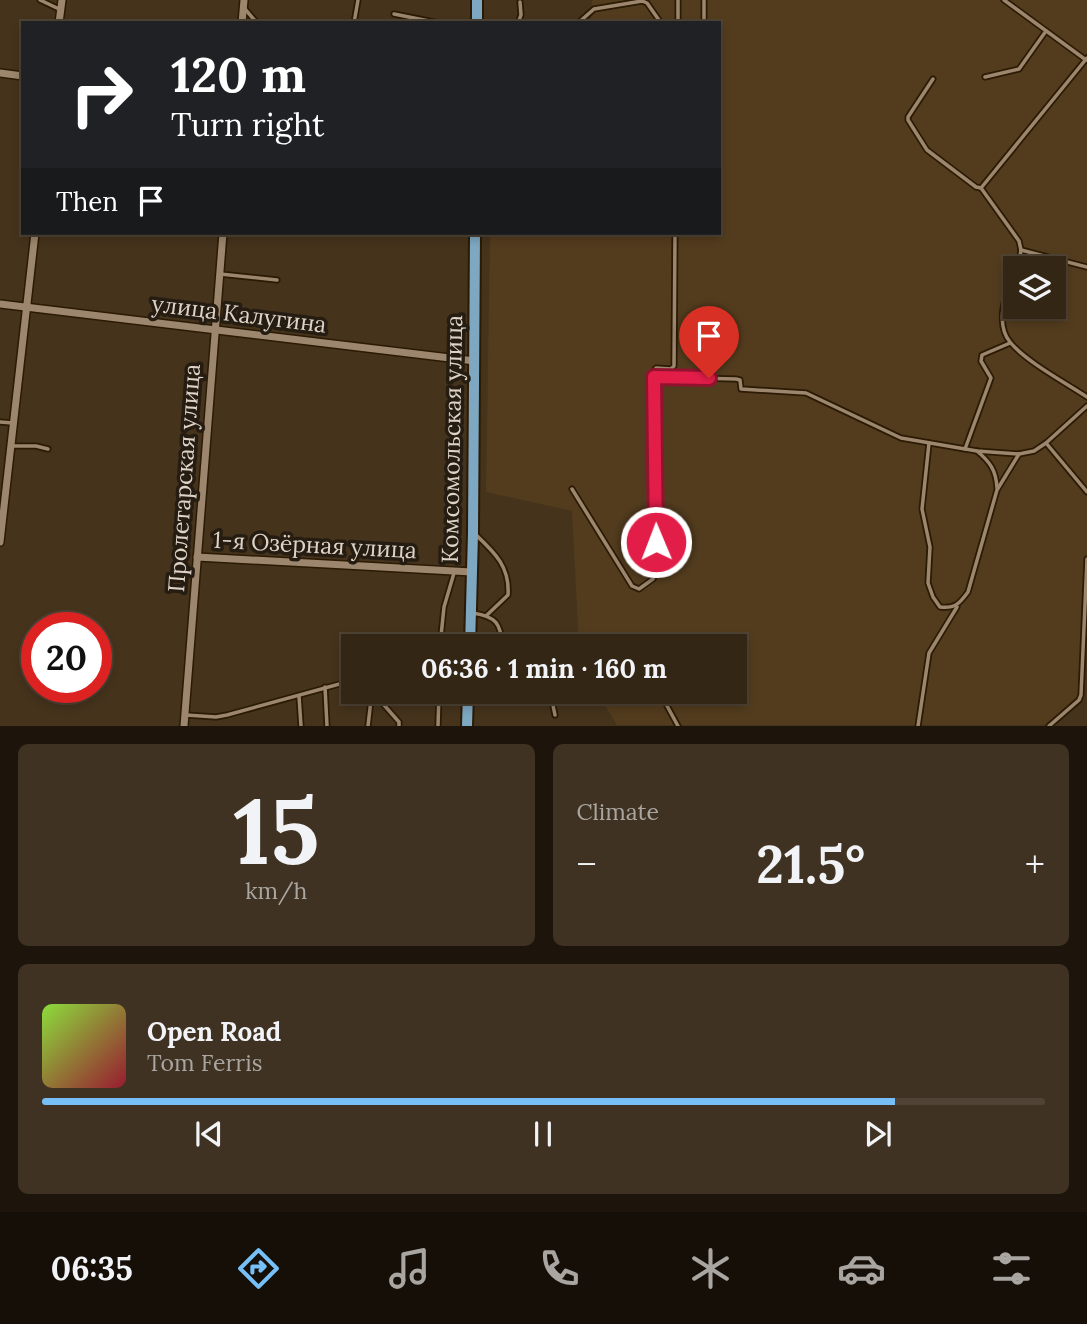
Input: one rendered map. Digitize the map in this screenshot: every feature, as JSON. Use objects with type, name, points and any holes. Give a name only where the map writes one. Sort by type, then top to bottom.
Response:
[{"type":"main road","points":[[477,0],[477,21]]},
{"type":"main road","name":"Комсомольская улица","points":[[470,634],[475,235]]},
{"type":"main road","points":[[467,726],[468,704]]},
{"type":"street","points":[[59,21],[62,0]]},
{"type":"street","points":[[242,21],[244,3]]},
{"type":"street","points":[[0,73],[21,76]]},
{"type":"street","points":[[0,542],[3,481],[28,308],[35,235]]},
{"type":"street","name":"Пролетарская улица","points":[[184,726],[223,235]]},
{"type":"street","name":"улица Калугина","points":[[0,304],[475,361]]},
{"type":"street","name":"1-я Озёрная улица","points":[[197,558],[472,572]]},
{"type":"lane","points":[[40,0],[61,9]]},
{"type":"lane","points":[[354,21],[358,0]]},
{"type":"lane","points":[[678,0],[678,21]]},
{"type":"lane","points":[[704,0],[704,21]]},
{"type":"lane","points":[[981,188],[1086,59],[1004,0]]},
{"type":"lane","points":[[580,21],[594,9],[642,1],[647,3],[660,21]]},
{"type":"lane","points":[[519,21],[520,2]]},
{"type":"lane","points":[[244,3],[256,21]]},
{"type":"lane","points":[[394,14],[429,21]]},
{"type":"lane","points":[[985,77],[1019,69],[1046,31]]},
{"type":"lane","points":[[933,79],[908,120],[927,150],[981,188],[1018,241],[1020,256]]},
{"type":"lane","points":[[572,489],[632,586],[639,589],[653,579],[657,569],[654,377],[656,368],[671,369],[674,366],[675,235]]},
{"type":"lane","points":[[1021,250],[1087,267]]},
{"type":"lane","points":[[220,274],[277,280]]},
{"type":"lane","points":[[1003,319],[1010,343],[1087,397]]},
{"type":"lane","points":[[965,449],[990,378],[981,361],[982,355],[1010,343]]},
{"type":"lane","points":[[654,377],[736,379],[740,380],[741,390],[806,393],[890,434],[976,451],[1019,454],[1034,451],[1046,443],[1087,406]]},
{"type":"lane","points":[[0,422],[13,423]]},
{"type":"lane","points":[[929,443],[922,509],[930,547],[929,583],[933,597],[940,607],[958,605]]},
{"type":"lane","points":[[1046,443],[1087,492]]},
{"type":"lane","points":[[10,446],[48,449]]},
{"type":"lane","points":[[976,451],[993,468],[997,490]]},
{"type":"lane","points":[[918,726],[929,653],[968,592],[997,490],[1019,454]]},
{"type":"lane","points":[[473,533],[500,558],[508,574],[508,595],[487,615]]},
{"type":"lane","points":[[1049,726],[1079,699],[1082,691],[1087,559]]},
{"type":"lane","points":[[441,634],[444,607],[455,572]]},
{"type":"lane","points":[[471,612],[487,615],[496,621],[502,634]]},
{"type":"lane","points":[[186,715],[227,716],[341,683]]},
{"type":"lane","points":[[325,687],[327,726]]},
{"type":"lane","points":[[299,695],[302,726]]},
{"type":"lane","points":[[368,726],[371,704]]},
{"type":"lane","points":[[438,726],[439,704]]},
{"type":"lane","points":[[553,704],[555,715]]},
{"type":"lane","points":[[666,704],[678,726]]},
{"type":"lane","points":[[384,705],[399,722],[399,726]]},
{"type":"shaded area","points":[[592,0],[1087,0],[1087,592],[1083,699],[1053,725],[617,725],[604,704],[747,704],[747,634],[578,634],[572,511],[486,492],[490,235],[721,235],[721,21],[591,21]]},
{"type":"route","points":[[656,542],[654,377],[709,378]]}]
